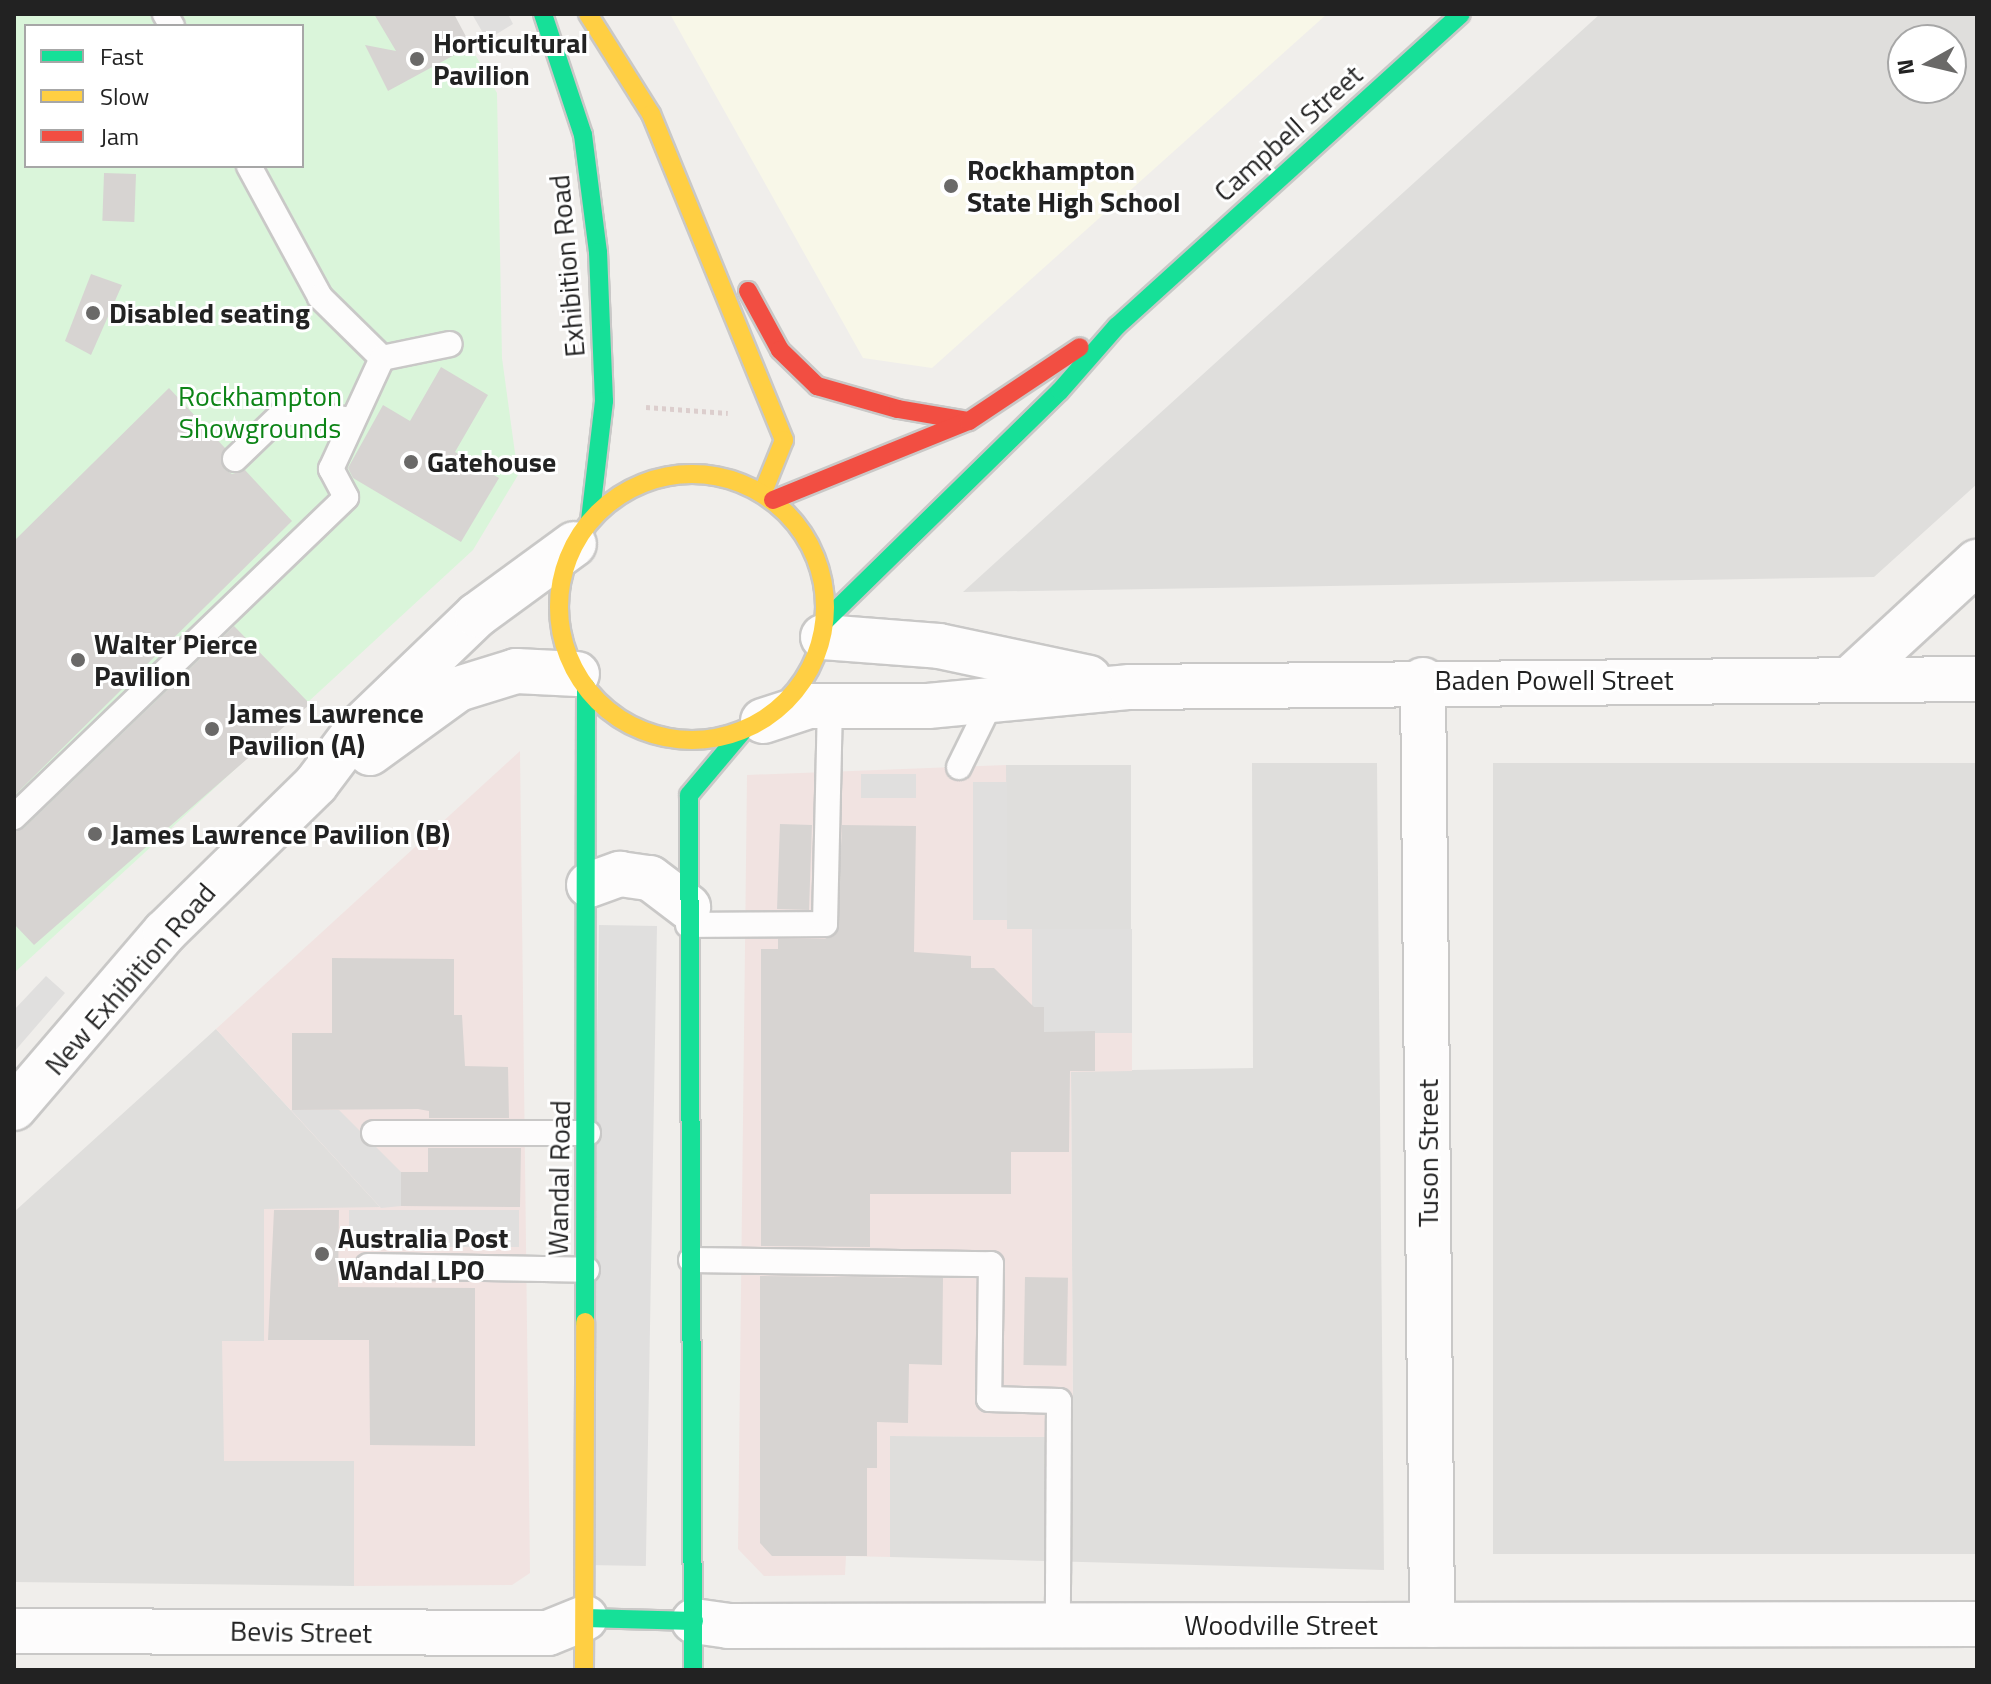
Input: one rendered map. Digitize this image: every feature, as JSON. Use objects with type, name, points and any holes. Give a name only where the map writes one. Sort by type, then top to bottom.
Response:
[{"type":"street","name":"Exhibition Road","points":[[543,14],[583,135],[598,252],[604,401],[582,532]]},
{"type":"street","points":[[588,14],[651,114],[780,350],[817,386],[898,409],[969,421]]},
{"type":"street","name":"Campbell Street","points":[[824,628],[1060,391],[1117,326],[1461,14]]},
{"type":"street","points":[[651,114],[784,440],[768,496]]},
{"type":"street","name":"Campbell Street","points":[[768,496],[969,421],[1117,326]]},
{"type":"street","points":[[693,1670],[689,795],[752,726],[790,698],[811,670],[824,628],[823,574],[804,532],[768,496],[728,477],[690,472],[641,484],[618,495],[582,532],[563,574],[559,607],[563,639],[582,681],[611,712],[640,730],[674,739],[752,726]]},
{"type":"street","name":"New Exhibition Road","points":[[14,1108],[165,932],[316,784],[356,731],[477,615],[582,532]]},
{"type":"street","points":[[1850,679],[1977,562]]},
{"type":"street","name":"Baden Powell Street","points":[[824,628],[939,646],[1130,687]]},
{"type":"street","name":"New Exhibition Road","points":[[316,784],[372,752],[458,689],[516,671],[582,681]]},
{"type":"street","name":"Baden Powell Street","points":[[752,726],[809,706],[992,700],[1130,687],[1423,680],[1977,679]]},
{"type":"street","name":"Tuson Street","points":[[1423,680],[1432,1625]]},
{"type":"street","name":"Wandal Road","points":[[582,681],[589,885],[584,1670]]},
{"type":"street","points":[[589,885],[620,874],[650,878],[688,916]]},
{"type":"street","name":"Woodville Street","points":[[585,1618],[694,1621],[728,1626],[1977,1624]]},
{"type":"street","name":"Bevis Street","points":[[14,1631],[548,1633],[585,1618]]},
{"type":"lane","points":[[250,168],[320,297],[382,358]]},
{"type":"lane","points":[[382,358],[450,344]]},
{"type":"lane","points":[[14,817],[346,497],[331,469],[382,358]]},
{"type":"lane","points":[[235,459],[284,412],[353,420]]},
{"type":"lane","points":[[959,767],[992,700]]},
{"type":"lane","points":[[688,916],[825,924],[830,706]]},
{"type":"lane","points":[[374,1133],[588,1133]]},
{"type":"lane","points":[[691,1260],[991,1264],[989,1399],[1059,1401],[1058,1626]]},
{"type":"lane","points":[[368,1266],[587,1270]]},
{"type":"path","points":[[637,406],[735,413]]},
{"type":"shaded area","points":[[472,14],[508,14],[513,24],[487,40]]},
{"type":"shaded area","name":"Rockhampton State High School","points":[[670,14],[1327,14],[932,368],[863,358]]},
{"type":"shaded area","points":[[1600,14],[1977,14],[1977,484],[1874,577],[963,592]]},
{"type":"shaded area","points":[[520,751],[530,1573],[512,1585],[354,1586],[354,1461],[224,1461],[222,1341],[264,1341],[264,1209],[380,1207],[216,1029]]},
{"type":"shaded area","points":[[1252,763],[1377,763],[1384,1570],[890,1557],[890,1436],[1073,1437],[1071,1071],[1253,1068]]},
{"type":"shaded area","points":[[1493,763],[1975,763],[1975,1554],[1493,1554]]},
{"type":"shaded area","points":[[1006,765],[1131,765],[1131,929],[1006,929]]},
{"type":"shaded area","points":[[1006,765],[1007,929],[1132,929],[1132,1071],[1071,1072],[1073,1437],[890,1436],[890,1557],[846,1556],[845,1575],[764,1576],[738,1549],[747,775]]},
{"type":"shaded area","points":[[861,774],[916,774],[916,798],[861,798]]},
{"type":"shaded area","points":[[973,782],[1007,782],[1007,920],[973,920]]},
{"type":"shaded area","points":[[599,925],[657,926],[646,1566],[588,1565]]},
{"type":"shaded area","points":[[1032,929],[1132,929],[1132,1033],[1032,1033]]},
{"type":"shaded area","points":[[46,976],[65,993],[14,1052],[14,1010]]},
{"type":"shaded area","points":[[216,1029],[381,1208],[264,1342],[223,1342],[354,1461],[354,1586],[14,1582],[14,1212]]},
{"type":"shaded area","points":[[291,1110],[339,1110],[401,1172],[401,1206],[381,1208]]},
{"type":"shaded area","points":[[349,1210],[519,1210],[519,1247],[349,1247]]},
{"type":"green space","name":"Rockhampton Showgrounds","points":[[14,14],[452,14],[497,93],[502,358],[518,475],[473,550],[14,973]]},
{"type":"building","name":"Horticultural Pavilion","points":[[374,14],[454,14],[471,46],[388,91],[365,45],[396,51]]},
{"type":"building","points":[[104,173],[136,174],[134,222],[102,221]]},
{"type":"building","name":"Disabled seating","points":[[91,274],[122,285],[91,355],[65,341]]},
{"type":"building","name":"Gatehouse","points":[[441,367],[488,395],[455,452],[499,478],[461,542],[353,478],[348,468],[383,405],[410,421]]},
{"type":"building","name":"Walter Pierce Pavilion","points":[[169,388],[225,448],[224,469],[232,474],[245,470],[292,521],[14,796],[14,541]]},
{"type":"building","points":[[234,626],[310,704],[34,945],[14,924],[14,832],[24,828]]},
{"type":"building","points":[[780,824],[812,825],[809,910],[777,909]]},
{"type":"building","points":[[842,825],[916,826],[914,952],[971,956],[971,968],[994,968],[1034,1007],[1044,1007],[1044,1032],[1095,1031],[1095,1071],[1070,1071],[1069,1152],[1011,1152],[1011,1194],[870,1194],[870,1247],[761,1246],[761,949],[778,949],[778,939],[825,939],[837,932]]},
{"type":"building","points":[[332,958],[454,959],[454,1015],[462,1015],[465,1066],[508,1067],[509,1118],[429,1118],[429,1111],[418,1109],[292,1110],[292,1033],[332,1033]]},
{"type":"building","points":[[428,1148],[521,1148],[520,1207],[401,1206],[401,1172],[428,1172]]},
{"type":"building","points":[[274,1210],[339,1210],[338,1287],[475,1288],[475,1446],[370,1445],[369,1340],[268,1340]]},
{"type":"building","points":[[760,1276],[943,1278],[942,1365],[909,1364],[908,1423],[877,1422],[877,1468],[867,1468],[867,1556],[772,1556],[760,1543]]},
{"type":"building","points":[[1025,1277],[1068,1278],[1066,1366],[1023,1365]]},
{"type":"traffic: fast","points":[[543,14],[583,135],[598,252],[604,401],[590,520]]},
{"type":"traffic: fast","points":[[826,620],[1060,391],[1117,326],[1461,14]]},
{"type":"traffic: fast","points":[[585,1322],[586,687]]},
{"type":"traffic: fast","points":[[693,1670],[689,795],[742,732]]},
{"type":"traffic: fast","points":[[585,1618],[694,1621]]},
{"type":"traffic: slow","points":[[588,14],[651,114],[784,440],[763,492]]},
{"type":"traffic: slow","points":[[705,474],[755,490],[777,504],[795,522],[815,556],[823,581],[825,607],[823,633],[815,658],[795,692],[777,710],[743,730],[718,738],[679,740],[629,724],[607,710],[589,692],[569,658],[561,633],[559,594],[575,544],[589,522],[607,504],[641,484],[666,476],[705,474]]},
{"type":"traffic: slow","points":[[584,1670],[585,1322]]},
{"type":"traffic: jam","points":[[748,291],[780,350],[817,386],[898,409],[969,421]]},
{"type":"traffic: jam","points":[[773,500],[969,421],[1080,347]]},
{"type":"place","name":"Horticultural Pavilion","points":[[417,59]]},
{"type":"place","name":"Rockhampton State High School","points":[[951,186]]},
{"type":"place","name":"Disabled seating","points":[[93,313]]},
{"type":"place","name":"Gatehouse","points":[[411,462]]},
{"type":"place","name":"Walter Pierce Pavilion","points":[[78,660]]},
{"type":"place","name":"James Lawrence Pavilion (A)","points":[[212,729]]},
{"type":"place","name":"James Lawrence Pavilion (B)","points":[[95,834]]},
{"type":"place","name":"Australia Post Wandal LPO","points":[[322,1254]]}]
